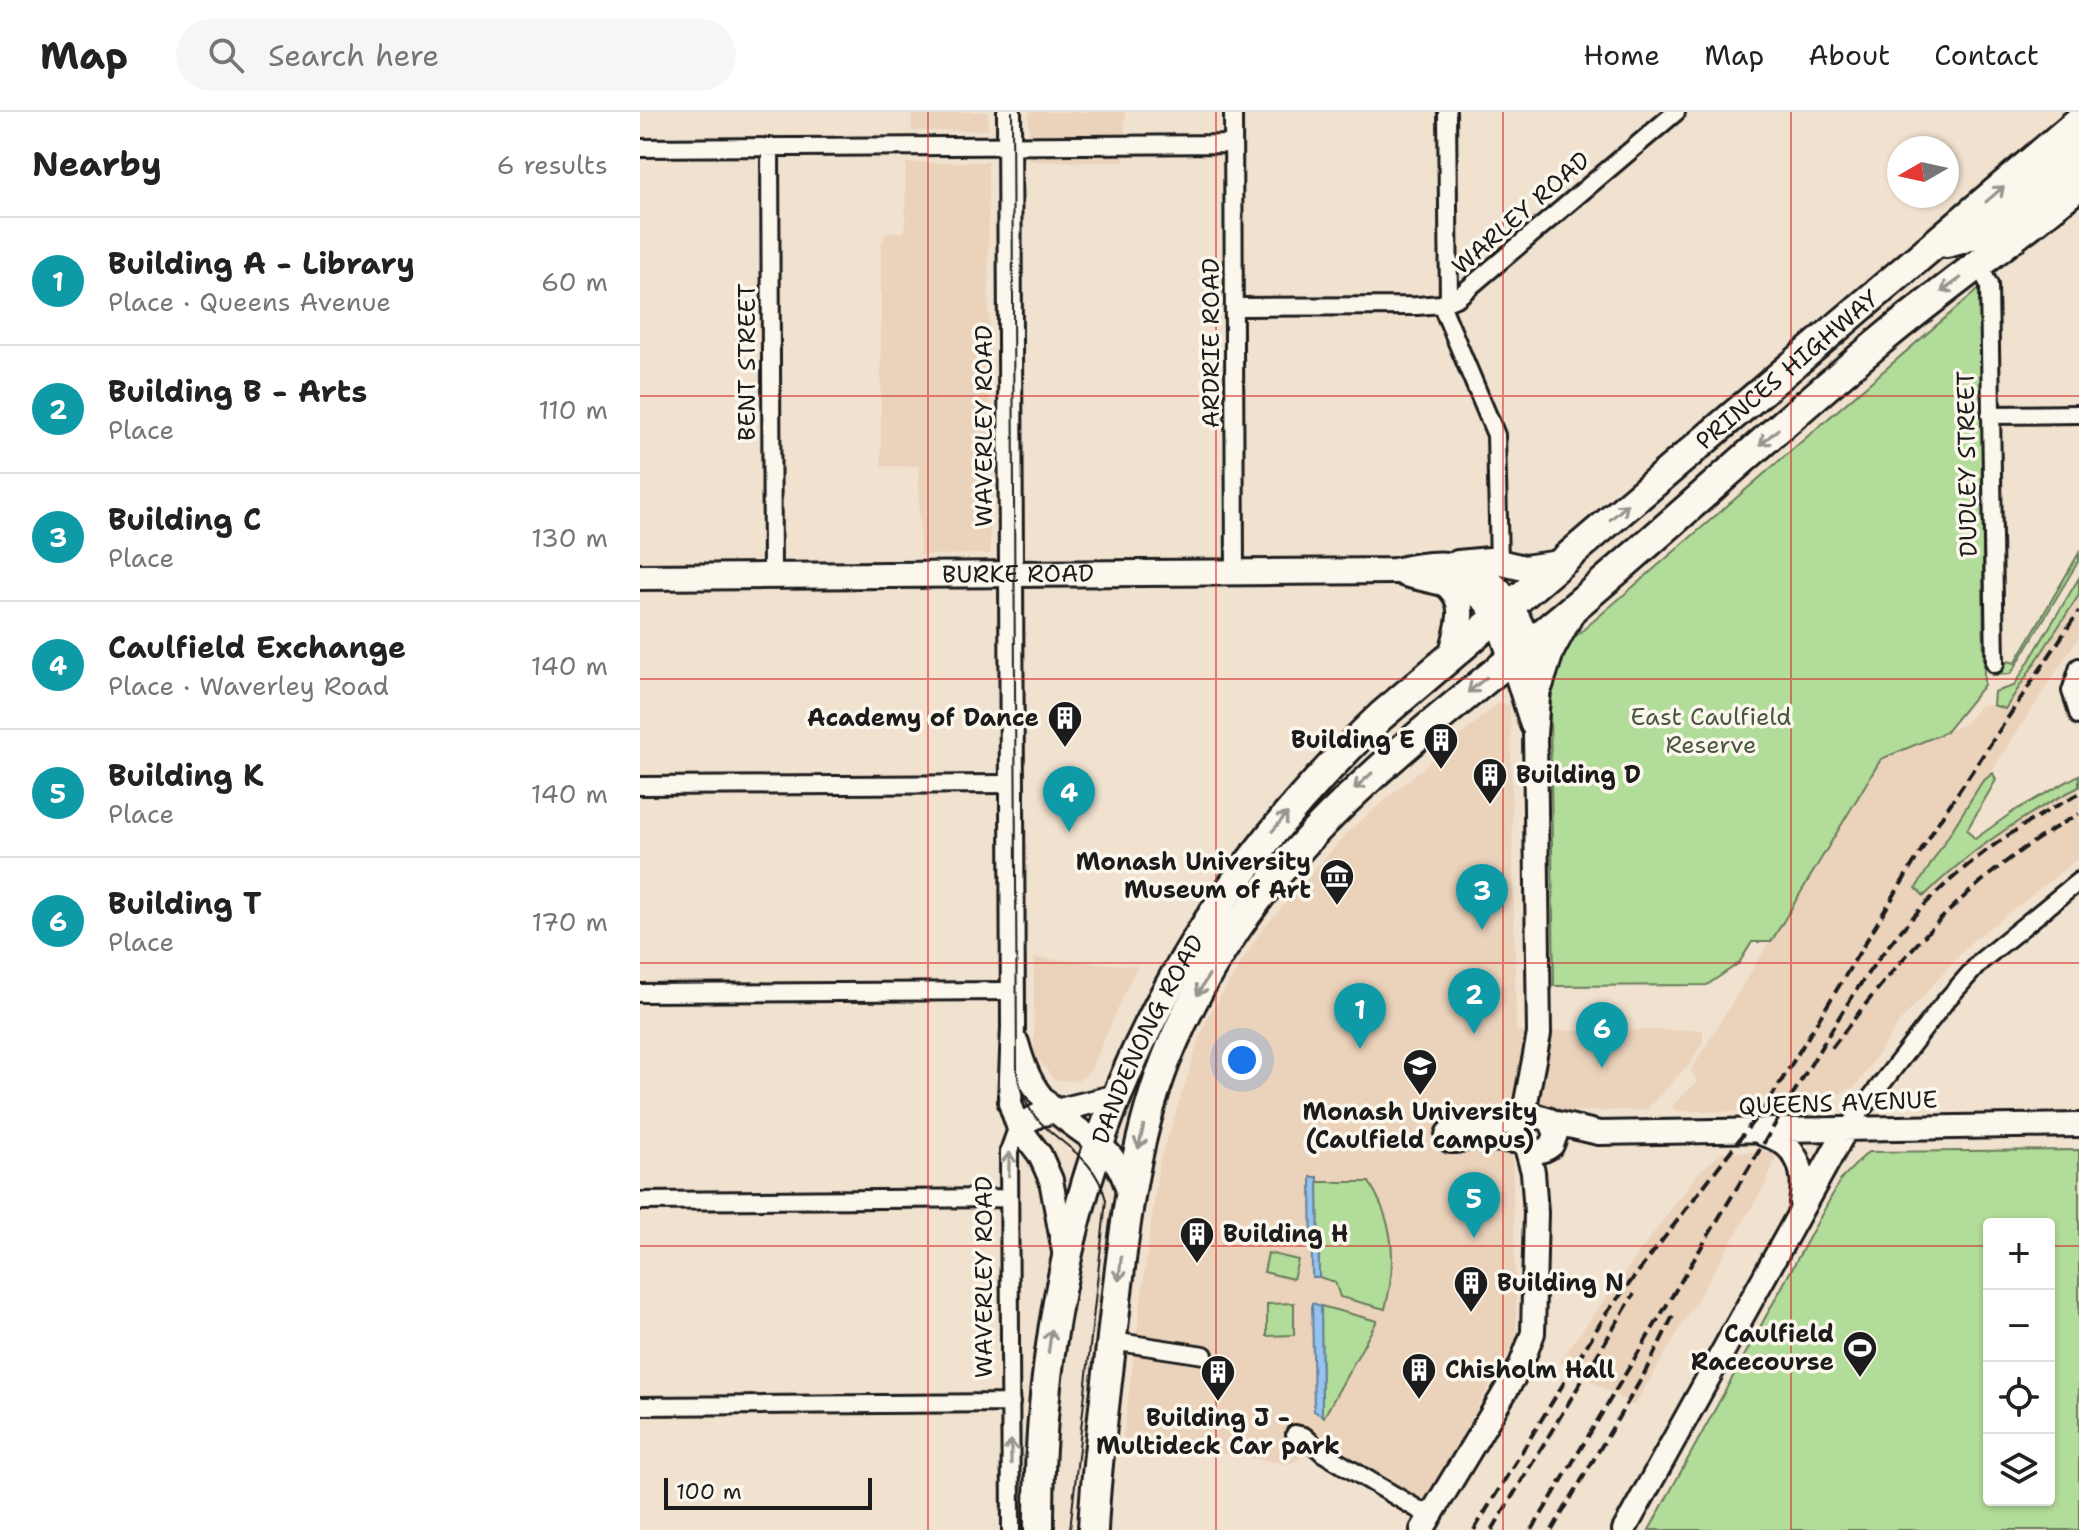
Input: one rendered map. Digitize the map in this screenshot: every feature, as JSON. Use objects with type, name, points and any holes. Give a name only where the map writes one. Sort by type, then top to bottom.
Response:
[{"type":"highway","name":"PRINCES HIGHWAY","points":[[1505,612],[1741,406],[1936,245],[2079,121]]},
{"type":"highway","points":[[1936,245],[2019,219],[2079,152]]},
{"type":"highway","name":"PRINCES HIGHWAY","points":[[1520,651],[1879,342],[1979,265],[2019,219],[2079,185]]},
{"type":"highway","name":"DANDENONG ROAD","points":[[1036,1524],[1045,1376],[1065,1258],[1099,1142],[1169,984],[1248,863],[1347,749],[1505,612]]},
{"type":"highway","name":"DANDENONG ROAD","points":[[1093,1530],[1129,1198],[1144,1125],[1174,1040],[1210,972],[1257,900],[1286,863],[1350,793],[1520,651]]},
{"type":"main road","points":[[1451,656],[1462,610],[1446,573],[1499,562],[1524,568],[1560,563]]},
{"type":"main road","name":"BURKE ROAD","points":[[640,577],[1446,573],[1505,612],[1520,651]]},
{"type":"street","name":"WAVERLEY ROAD","points":[[1009,112],[1013,1027],[1010,1103],[1018,1126],[1011,1139],[1009,1198],[1011,1530]]},
{"type":"street","name":"ARDRIE ROAD","points":[[1233,112],[1235,573]]},
{"type":"street","points":[[1447,112],[1445,303],[1496,435],[1499,562]]},
{"type":"street","name":"WARLEY ROAD","points":[[1235,307],[1445,303],[1475,285],[1663,118],[1676,112]]},
{"type":"street","points":[[640,148],[1233,144]]},
{"type":"street","name":"BENT STREET","points":[[770,147],[772,576]]},
{"type":"street","name":"DUDLEY STREET","points":[[1979,265],[1989,285],[1995,664]]},
{"type":"street","points":[[1990,415],[2079,414]]},
{"type":"street","points":[[1295,1434],[1304,1436],[1323,1453],[1427,1523],[1528,1349],[1536,1318],[1536,1213],[1533,1172],[1524,1134],[1537,1052],[1539,986],[1535,734],[1539,692],[1552,652],[1578,603]]},
{"type":"street","points":[[1520,651],[1539,692]]},
{"type":"street","points":[[1520,651],[1535,734]]},
{"type":"street","points":[[2079,667],[2071,691],[2079,716]]},
{"type":"street","points":[[640,786],[1011,784]]},
{"type":"street","points":[[1624,1530],[1845,1131],[1944,1003],[1981,961],[2079,881]]},
{"type":"street","points":[[640,993],[1012,991]]},
{"type":"street","name":"WAVERLEY ROAD","points":[[1013,1027],[1029,1078],[1055,1111],[1099,1142],[1120,1166],[1129,1198]]},
{"type":"street","points":[[1536,1213],[1556,1134],[1537,1052]]},
{"type":"street","points":[[1065,1258],[1051,1180],[1040,1155],[1018,1126],[1033,1117],[1117,1096]]},
{"type":"street","points":[[1455,1136],[1473,1140],[1524,1134],[1537,1116],[1551,1121]]},
{"type":"street","name":"QUEENS AVENUE","points":[[1551,1121],[1599,1133],[2079,1125]]},
{"type":"street","points":[[1750,1132],[1779,1140],[1799,1159],[1803,1179],[1800,1212]]},
{"type":"street","name":"QUEENS AVENUE","points":[[1551,1146],[1599,1133]]},
{"type":"street","points":[[1524,1134],[1538,1152],[1551,1146]]},
{"type":"street","points":[[640,1201],[1009,1198]]},
{"type":"street","points":[[1112,1341],[1204,1355]]},
{"type":"street","points":[[640,1406],[1011,1403]]},
{"type":"shaded area","points":[[912,112],[988,112],[988,130],[912,131]]},
{"type":"shaded area","points":[[1029,112],[1125,112],[1124,162],[1029,161]]},
{"type":"shaded area","points":[[988,162],[990,554],[920,555],[919,466],[881,466],[881,245],[887,232],[905,232],[906,163]]},
{"type":"shaded area","points":[[2079,578],[2079,636],[1916,888],[1925,895],[1957,863],[1992,837],[2079,787],[2079,858],[1971,942],[1898,1024],[1856,1086],[1799,1112],[1676,1111],[1672,1106],[1697,1082],[1691,1070],[1881,759],[1965,724],[1981,705],[1993,705],[1994,692],[2014,686]]},
{"type":"shaded area","name":"Monash University (Caulfield campus)","points":[[1500,702],[1510,705],[1516,1031],[1703,1030],[1703,1041],[1692,1061],[1646,1110],[1511,1112],[1517,1337],[1425,1501],[1332,1444],[1288,1464],[1123,1438],[1159,1164],[1206,1020],[1261,931],[1348,832]]},
{"type":"shaded area","points":[[1034,958],[1137,966],[1090,1071],[1077,1081],[1055,1080],[1034,1054]]},
{"type":"shaded area","points":[[1723,1152],[1778,1152],[1766,1183],[1634,1406],[1559,1362],[1698,1173]]},
{"type":"green space","name":"East Caulfield Reserve","points":[[1981,287],[1984,685],[1946,732],[1881,759],[1771,942],[1752,942],[1739,963],[1707,985],[1554,986],[1550,709],[1555,674],[1569,642]]},
{"type":"green space","points":[[2079,553],[2079,560],[2014,669],[2010,674],[1993,675],[2009,661],[2015,663]]},
{"type":"green space","points":[[2079,578],[2079,595],[2005,709],[1993,705],[1994,692],[2014,686]]},
{"type":"green space","points":[[1993,773],[1996,780],[1967,830],[1975,839],[2014,811],[2079,775],[2079,787],[1997,835],[1924,896],[1916,888],[1982,782]]},
{"type":"green space","name":"Caulfield Racecourse","points":[[2079,1150],[2079,1530],[1649,1530],[1841,1179],[1868,1152]]},
{"type":"green space","points":[[1318,1182],[1369,1182],[1378,1197],[1389,1228],[1392,1259],[1385,1309],[1340,1297],[1335,1282],[1319,1277]]},
{"type":"green space","points":[[1268,1253],[1298,1260],[1293,1279],[1264,1272]]},
{"type":"green space","points":[[1294,1303],[1294,1335],[1267,1336],[1267,1304]]},
{"type":"green space","points":[[1321,1306],[1377,1321],[1324,1417],[1322,1416]]},
{"type":"water","points":[[1311,1177],[1318,1177],[1319,1277],[1312,1277]]},
{"type":"water","points":[[1312,1303],[1321,1306],[1322,1416],[1314,1411]]},
{"type":"tram line","points":[[1012,112],[1017,1071],[1022,1095],[1032,1113],[1086,1163],[1098,1179],[1106,1200],[1070,1530]]},
{"type":"railway","points":[[1474,1530],[1606,1314],[1771,1098],[1941,818],[2079,611]]},
{"type":"railway","points":[[1532,1530],[1838,1019],[1887,948],[1913,917],[1972,862],[2040,815],[2079,794]]},
{"type":"railway","points":[[1832,1048],[1913,948],[1943,917],[2006,861],[2079,814]]},
{"type":"railway","points":[[1492,1530],[1634,1294]]},
{"type":"railway","points":[[1552,1530],[1643,1376],[1674,1314]]},
{"type":"place","name":"Academy of Dance","points":[[1065,749]]},
{"type":"place","name":"Building E","points":[[1441,771]]},
{"type":"place","name":"Building D","points":[[1490,806]]},
{"type":"place","name":"Caulfield Exchange","points":[[1069,832]]},
{"type":"place","name":"Monash University Museum of Art","points":[[1337,907]]},
{"type":"place","name":"Building C","points":[[1482,930]]},
{"type":"place","name":"Building B - Arts","points":[[1474,1034]]},
{"type":"place","name":"Building A - Library","points":[[1360,1049]]},
{"type":"place","name":"Building T","points":[[1602,1068]]},
{"type":"place","name":"Monash University (Caulfield campus)","points":[[1420,1097]]},
{"type":"place","name":"Building K","points":[[1474,1238]]},
{"type":"place","name":"Building H","points":[[1197,1265]]},
{"type":"place","name":"Building N","points":[[1471,1314]]},
{"type":"place","name":"Caulfield Racecourse","points":[[1860,1379]]},
{"type":"place","name":"Chisholm Hall","points":[[1419,1401]]},
{"type":"place","name":"Building J - Multideck Car park","points":[[1218,1403]]}]
